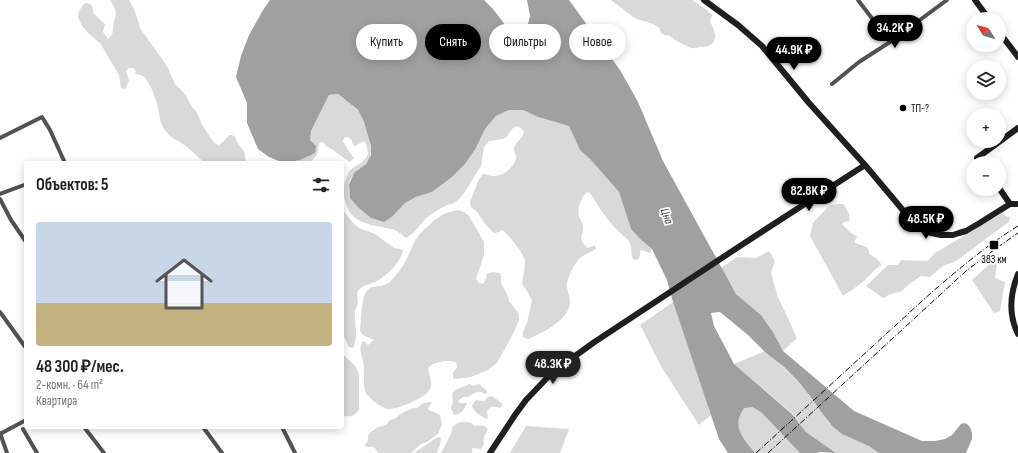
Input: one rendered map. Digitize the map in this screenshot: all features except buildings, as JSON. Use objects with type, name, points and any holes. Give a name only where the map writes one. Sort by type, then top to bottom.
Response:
[{"type":"street","points":[[704,0],[751,35],[762,46],[809,103],[865,165],[912,221],[922,229],[936,234],[953,235],[966,231],[1010,204],[1018,204]]},
{"type":"street","points":[[858,0],[890,42]]},
{"type":"street","points":[[832,84],[859,62],[890,42],[947,0]]},
{"type":"street","points":[[975,0],[984,12]]},
{"type":"street","points":[[1006,41],[1018,57]]},
{"type":"street","points":[[0,138],[42,117],[50,130],[64,161]]},
{"type":"street","points":[[980,156],[1018,128]]},
{"type":"street","points":[[490,453],[515,414],[526,400],[560,367],[623,323],[865,165]]},
{"type":"street","points":[[0,194],[24,185]]},
{"type":"street","points":[[1004,196],[1010,204]]},
{"type":"street","points":[[0,200],[24,239]]},
{"type":"street","points":[[1018,274],[1012,293],[1010,308],[1013,322],[1018,334]]},
{"type":"street","points":[[0,312],[24,345]]},
{"type":"street","points":[[7,453],[0,434],[24,421]]},
{"type":"street","points":[[23,429],[37,453]]},
{"type":"street","points":[[86,429],[104,453]]},
{"type":"street","points":[[204,429],[222,453]]},
{"type":"street","points":[[283,429],[295,453]]},
{"type":"shaded area","points":[[110,0],[129,0],[135,11],[140,28],[167,66],[175,84],[185,94],[192,107],[197,112],[201,123],[212,140],[219,145],[229,135],[232,135],[235,137],[245,153],[246,161],[202,161],[186,146],[171,137],[164,129],[149,83],[143,76],[136,74],[136,71],[133,68],[129,68],[126,71],[129,80],[126,88],[121,88],[119,75],[100,43],[82,26],[78,17],[79,11],[83,5],[86,3],[90,4],[93,7],[93,13],[105,24],[103,32],[108,39],[112,33],[116,13]]},
{"type":"shaded area","points":[[611,0],[692,0],[712,15],[710,22],[714,31],[714,41],[708,46],[691,48],[670,36],[664,35],[661,33],[659,28],[653,24],[633,17]]},
{"type":"shaded area","points":[[337,94],[357,110],[365,125],[370,146],[371,152],[368,160],[350,180],[350,198],[393,216],[405,203],[416,197],[432,192],[452,177],[465,164],[476,148],[485,129],[496,116],[509,110],[523,110],[538,117],[569,126],[580,150],[590,159],[619,192],[631,229],[652,249],[650,253],[641,250],[640,256],[635,260],[632,257],[629,241],[613,226],[590,193],[587,192],[581,200],[579,206],[579,217],[583,225],[581,239],[584,245],[588,248],[595,245],[596,249],[580,258],[571,271],[567,283],[570,301],[566,314],[555,324],[541,333],[528,339],[523,337],[532,300],[522,284],[525,265],[524,258],[516,244],[505,232],[502,230],[494,233],[484,223],[477,212],[471,207],[470,202],[479,179],[483,174],[498,176],[514,164],[516,158],[514,148],[524,132],[521,128],[517,126],[513,128],[505,138],[489,141],[484,147],[481,166],[465,192],[454,203],[445,206],[426,218],[413,233],[406,238],[399,232],[371,225],[357,219],[347,207],[344,185],[350,170],[367,157],[368,153],[364,141],[355,146],[352,143],[352,140],[345,137],[343,141],[354,158],[350,162],[321,142],[319,143],[317,154],[311,161],[294,161],[300,160],[310,140],[311,131],[329,95]]},
{"type":"shaded area","points":[[843,204],[848,212],[849,221],[842,224],[857,237],[854,242],[867,248],[869,250],[869,254],[876,258],[882,265],[843,296],[810,236],[813,223],[827,208],[831,205]]},
{"type":"shaded area","points":[[458,210],[469,216],[484,242],[484,255],[476,279],[479,283],[483,284],[487,274],[493,272],[500,273],[501,283],[509,301],[519,314],[519,320],[497,363],[488,370],[471,377],[456,379],[453,378],[453,373],[457,367],[456,362],[438,362],[428,368],[431,384],[430,389],[423,396],[405,405],[393,409],[386,409],[370,398],[364,388],[364,366],[361,345],[364,341],[368,345],[374,340],[363,335],[360,331],[362,307],[365,294],[372,287],[383,285],[391,281],[399,272],[417,238],[428,226],[444,214]]},
{"type":"shaded area","points":[[344,212],[359,228],[375,234],[394,248],[401,249],[403,251],[399,260],[389,272],[377,281],[364,286],[358,291],[358,303],[355,311],[356,339],[353,348],[349,347],[344,337]]},
{"type":"shaded area","points":[[1004,212],[1005,216],[1010,217],[1009,222],[956,261],[943,266],[930,277],[921,276],[902,291],[888,295],[885,298],[866,286],[888,265],[897,265],[902,260],[927,261],[935,253]]},
{"type":"shaded area","points":[[769,251],[775,261],[771,273],[778,297],[797,338],[783,351],[773,332],[761,315],[736,294],[721,268],[737,257],[756,258]]},
{"type":"shaded area","points":[[994,260],[997,263],[995,278],[1005,282],[1000,311],[994,313],[972,280]]},
{"type":"shaded area","points":[[673,302],[711,415],[699,425],[662,368],[640,325]]},
{"type":"shaded area","points":[[765,351],[799,383],[826,420],[833,427],[846,436],[869,445],[879,453],[836,453],[806,432],[792,413],[734,364]]},
{"type":"shaded area","points":[[344,356],[355,366],[359,375],[359,409],[354,415],[344,415]]},
{"type":"shaded area","points":[[470,384],[473,386],[479,384],[487,391],[487,393],[485,394],[478,392],[468,397],[463,397],[458,401],[461,403],[467,403],[465,408],[461,413],[454,415],[451,408],[453,402],[452,394],[455,390]]},
{"type":"shaded area","points":[[492,396],[502,404],[502,406],[500,408],[491,407],[487,411],[487,419],[478,414],[472,406],[476,400],[484,401],[488,397]]},
{"type":"shaded area","points":[[428,402],[432,402],[428,408],[429,410],[440,415],[442,424],[438,434],[427,442],[421,444],[411,453],[378,453],[374,448],[365,446],[368,441],[368,435],[378,427],[386,425],[390,420],[406,411],[417,408]]},
{"type":"shaded area","points":[[744,407],[752,407],[761,412],[800,453],[755,453],[740,432],[740,414]]},
{"type":"shaded area","points":[[460,422],[468,422],[475,426],[479,425],[488,429],[484,437],[483,446],[480,449],[473,448],[472,453],[441,453],[451,434],[453,426]]},
{"type":"shaded area","points":[[526,426],[569,429],[560,453],[510,453]]},
{"type":"shaded area","points":[[440,437],[441,439],[437,453],[414,453],[436,438]]},
{"type":"water","name":"Цна","points":[[270,0],[484,0],[504,24],[489,24],[489,60],[561,60],[561,24],[528,24],[530,16],[527,0],[569,0],[586,24],[569,24],[569,60],[613,60],[638,102],[663,161],[736,294],[761,315],[773,332],[783,351],[854,411],[922,441],[945,439],[952,435],[961,424],[967,424],[972,433],[972,439],[966,453],[879,453],[869,446],[842,434],[833,427],[797,380],[784,367],[720,312],[711,313],[714,326],[734,364],[792,414],[806,432],[836,453],[800,453],[761,412],[752,407],[744,408],[740,415],[739,427],[740,432],[746,442],[755,453],[728,453],[719,439],[667,280],[652,249],[631,229],[619,192],[590,159],[580,150],[569,126],[538,117],[523,110],[509,110],[496,116],[485,129],[476,148],[465,164],[452,177],[432,192],[416,197],[405,203],[393,216],[384,222],[371,218],[350,198],[349,185],[354,173],[366,164],[371,155],[371,146],[364,122],[358,110],[338,94],[329,95],[311,131],[310,140],[316,146],[315,153],[300,160],[279,161],[269,157],[258,149],[247,123],[247,103],[236,77],[241,56],[249,35]]},
{"type":"railway","points":[[756,453],[932,292],[984,249],[1018,226]]},
{"type":"railway","points":[[768,453],[966,271],[1018,233]]},
{"type":"place","name":"ТП-?","points":[[903,108]]},
{"type":"place","name":"383 км","points":[[994,245]]}]
